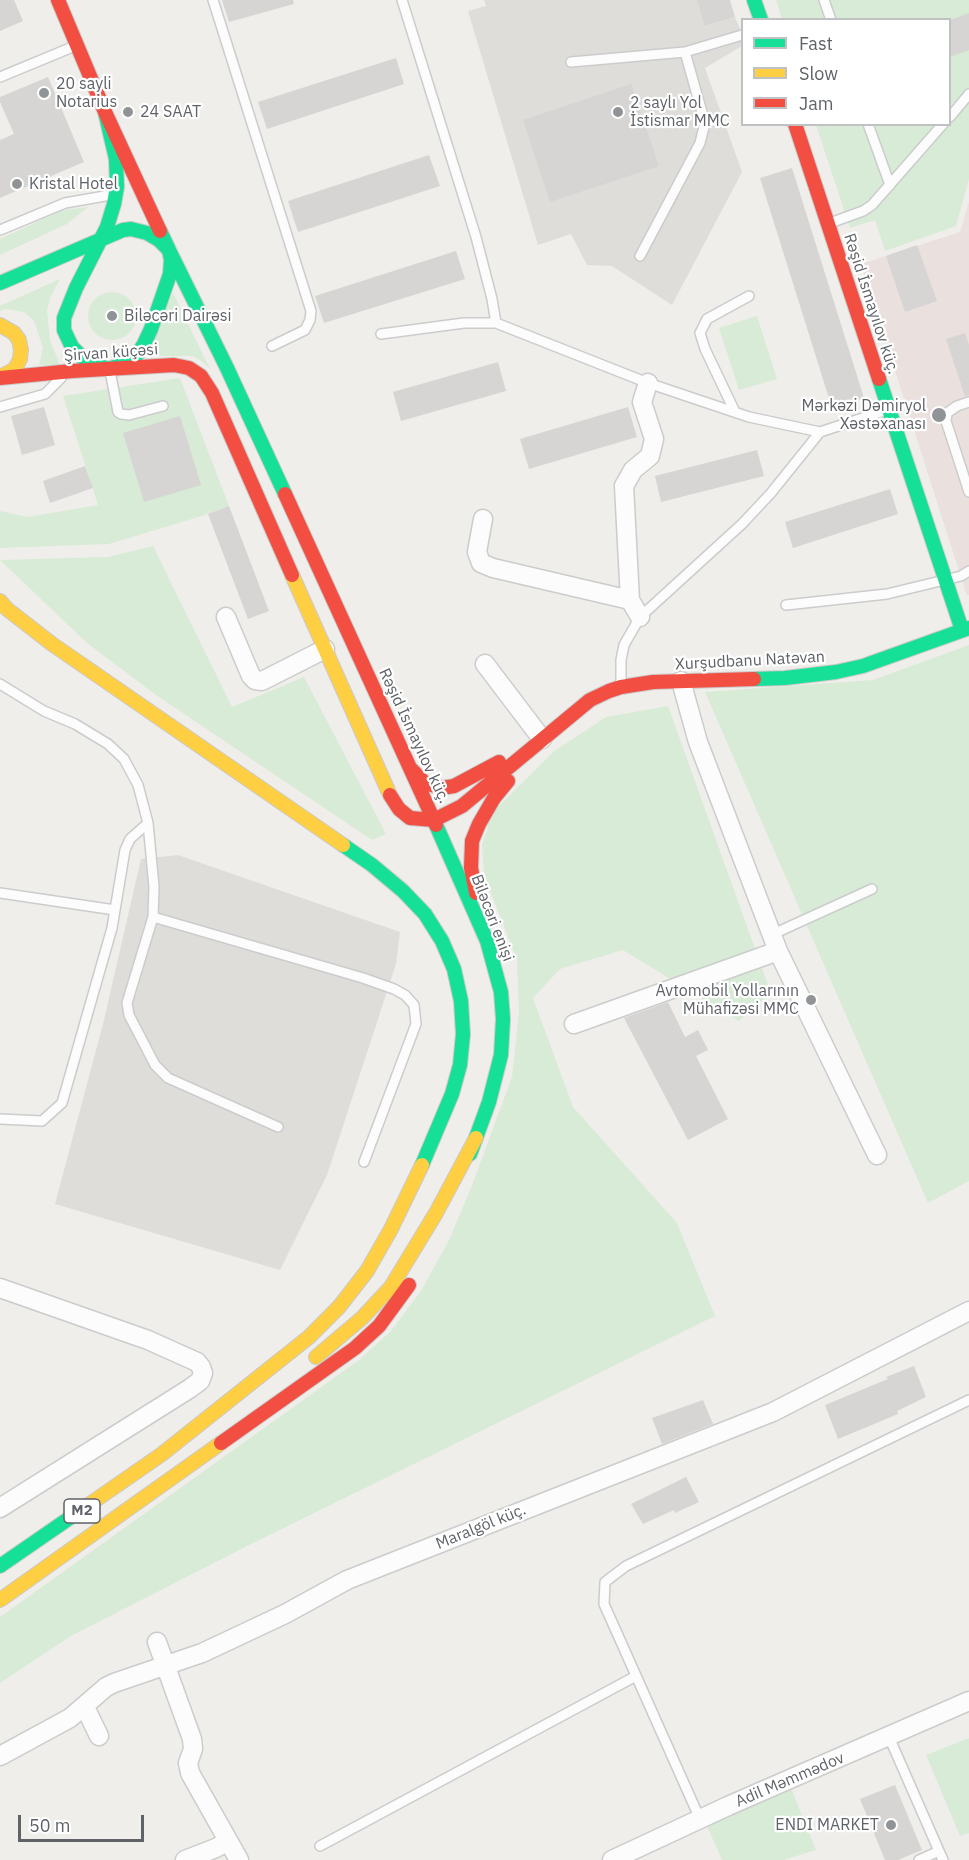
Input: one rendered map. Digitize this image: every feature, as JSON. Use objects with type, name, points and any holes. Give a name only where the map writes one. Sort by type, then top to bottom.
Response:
[{"type":"main road","points":[[754,0],[759,18]]},
{"type":"main road","points":[[0,283],[102,237],[123,230],[140,231],[159,240],[169,250],[170,274],[151,329],[137,355],[128,362],[110,369],[86,362],[72,346],[64,330],[64,318],[76,288],[102,237],[111,216],[117,187],[116,159],[105,111],[77,45],[63,3]]},
{"type":"main road","name":"Rəşid İsmayılov küç.","points":[[105,111],[227,368],[434,820],[410,818],[392,800],[212,393]]},
{"type":"main road","name":"Rəşid İsmayılov küç.","points":[[796,126],[889,410],[965,629]]},
{"type":"main road","points":[[0,325],[14,333],[19,340],[21,350],[15,369],[0,378]]},
{"type":"main road","name":"Şirvan küçəsi","points":[[0,378],[180,366],[196,371],[212,393]]},
{"type":"main road","points":[[4,605],[52,644],[372,865],[403,891],[425,914],[442,941],[454,969],[461,1001],[463,1034],[460,1065],[452,1094],[403,1205],[367,1271],[339,1307],[309,1337],[162,1454]]},
{"type":"main road","name":"Xurşudbanu Natəvan","points":[[542,739],[590,700],[621,687],[653,682],[784,678],[836,672],[863,666],[965,629]]},
{"type":"main road","points":[[410,767],[425,783],[433,787],[454,786],[542,739]]},
{"type":"main road","points":[[434,820],[462,806],[478,794],[542,739]]},
{"type":"main road","points":[[487,941],[471,868],[472,841],[494,798],[542,739]]},
{"type":"main road","name":"Biləcəri enişi","points":[[434,820],[487,941],[501,992],[503,1019],[501,1055],[489,1102],[476,1138]]},
{"type":"main road","points":[[430,1250],[476,1138]]},
{"type":"main road","points":[[306,1363],[340,1338],[391,1287],[436,1212],[476,1138]]},
{"type":"main road","points":[[0,1600],[356,1348],[379,1326],[414,1278]]},
{"type":"main road","points":[[162,1454],[267,1388]]},
{"type":"main road","name":"M2","points":[[0,1566],[162,1454]]},
{"type":"street","points":[[640,617],[630,600],[624,486],[633,470],[650,456],[654,439],[642,402],[648,383]]},
{"type":"street","points":[[483,519],[477,552],[481,563],[493,568],[630,600]]},
{"type":"street","points":[[226,617],[251,676],[255,680],[262,681],[325,649]]},
{"type":"street","points":[[486,664],[542,739]]},
{"type":"street","points":[[681,681],[698,742],[775,943],[877,1155]]},
{"type":"street","points":[[574,1024],[775,943]]},
{"type":"street","points":[[0,1288],[148,1340],[197,1362],[203,1373],[200,1381],[189,1389],[0,1508]]},
{"type":"street","name":"Maralgöl küç.","points":[[0,1756],[70,1718],[114,1683],[202,1653],[254,1629],[347,1580],[773,1412],[969,1311]]},
{"type":"street","points":[[157,1642],[192,1739],[193,1749],[188,1763],[190,1773],[239,1860]]},
{"type":"street","name":"Adil Məmmədov","points":[[612,1860],[969,1701]]},
{"type":"street","points":[[84,1707],[99,1736]]},
{"type":"street","points":[[185,1860],[228,1841]]},
{"type":"lane","points":[[213,0],[311,311],[305,330],[273,346]]},
{"type":"lane","points":[[402,0],[476,237],[496,323]]},
{"type":"lane","points":[[824,0],[830,18]]},
{"type":"lane","points":[[571,62],[685,52],[741,35]]},
{"type":"lane","points":[[0,76],[77,45]]},
{"type":"lane","points":[[640,256],[700,143],[705,123],[685,52]]},
{"type":"lane","points":[[951,116],[969,94]]},
{"type":"lane","points":[[869,126],[890,185]]},
{"type":"lane","points":[[828,224],[863,211],[872,205],[941,126]]},
{"type":"lane","points":[[0,230],[65,203],[105,196],[117,187]]},
{"type":"lane","points":[[735,412],[705,349],[700,333],[707,319],[749,296]]},
{"type":"lane","points":[[381,334],[464,323],[496,323],[648,383],[749,417],[820,432],[889,410]]},
{"type":"lane","points":[[110,369],[118,412],[129,415],[163,406]]},
{"type":"lane","points":[[0,407],[45,394],[66,372]]},
{"type":"lane","points":[[969,402],[957,405],[947,413],[946,421],[969,492]]},
{"type":"lane","points":[[621,687],[621,660],[624,645],[640,617],[742,524],[771,493],[820,432]]},
{"type":"lane","points":[[786,605],[887,594],[961,576],[969,571]]},
{"type":"lane","points":[[0,684],[44,711],[75,724],[108,744],[124,759],[138,785],[148,823],[154,886],[153,916],[127,1003],[129,1015],[155,1065],[168,1078],[278,1127]]},
{"type":"lane","points":[[0,1119],[42,1121],[62,1103],[112,928],[125,850],[130,839],[148,823]]},
{"type":"lane","points":[[775,943],[872,889]]},
{"type":"lane","points":[[0,893],[115,910]]},
{"type":"lane","points":[[153,916],[374,982],[405,995],[414,1005],[416,1024],[364,1162]]},
{"type":"lane","points":[[700,1819],[604,1604],[605,1582],[626,1566],[969,1400]]},
{"type":"lane","points":[[320,1846],[636,1676]]},
{"type":"lane","points":[[889,1737],[941,1855],[919,1860]]},
{"type":"shaded area","points":[[484,0],[697,0],[706,26],[735,17],[741,32],[741,47],[705,68],[742,172],[672,305],[612,266],[587,265],[571,234],[538,245],[468,11],[486,6]]},
{"type":"shaded area","name":"Mərkəzi Dəmiryol Xəstəxanası","points":[[969,202],[969,595],[967,596],[861,264],[960,232]]},
{"type":"shaded area","points":[[178,855],[400,932],[396,964],[327,1175],[280,1270],[55,1204],[103,1024],[141,859]]},
{"type":"green space","points":[[776,0],[969,0],[969,179],[956,226],[885,251],[875,220],[850,228],[816,126],[951,126],[951,18],[782,18]]},
{"type":"green space","points":[[88,207],[67,224],[0,255],[0,239],[62,210]]},
{"type":"green space","points":[[60,279],[50,298],[47,311],[50,340],[60,365],[39,365],[43,348],[34,321],[24,312],[6,309],[0,311],[0,306]]},
{"type":"green space","name":"Biləcəri Dairəsi","points":[[107,292],[117,292],[132,302],[136,316],[135,325],[126,336],[117,340],[107,340],[92,330],[88,321],[88,311],[98,296]]},
{"type":"green space","points":[[173,293],[210,369],[192,356],[144,356]]},
{"type":"green space","points":[[757,316],[777,379],[739,390],[719,328]]},
{"type":"green space","points":[[180,378],[229,506],[109,544],[0,548],[0,511],[28,517],[98,505],[63,396]]},
{"type":"green space","points":[[153,546],[232,707],[304,677],[386,834],[372,840],[156,695],[87,643],[0,560],[108,557]]},
{"type":"green space","points":[[969,645],[969,1181],[928,1203],[705,692],[873,680]]},
{"type":"green space","points":[[668,706],[771,993],[739,1021],[623,950],[560,969],[533,998],[573,1107],[677,1223],[715,1316],[247,1546],[71,1636],[0,1683],[0,1617],[359,1360],[391,1331],[421,1291],[449,1240],[512,1077],[519,1012],[517,960],[484,875],[482,844],[493,812],[553,752],[606,717]]},
{"type":"green space","points":[[969,1738],[969,1833],[960,1836],[926,1755]]},
{"type":"green space","points":[[791,1788],[816,1850],[783,1860],[722,1860],[707,1826]]},
{"type":"building","points":[[0,0],[14,0],[23,21],[0,31]]},
{"type":"building","points":[[222,0],[293,0],[294,4],[229,22]]},
{"type":"building","points":[[697,0],[730,0],[735,17],[705,26]]},
{"type":"building","points":[[969,13],[969,50],[951,57],[951,20]]},
{"type":"building","points":[[396,58],[404,84],[267,129],[258,102]]},
{"type":"building","points":[[48,77],[84,162],[0,198],[0,140],[14,134],[0,97]]},
{"type":"building","points":[[631,84],[659,166],[550,202],[523,120]]},
{"type":"building","points":[[429,155],[440,186],[298,232],[288,201]]},
{"type":"building","points":[[792,168],[864,398],[832,408],[760,178]]},
{"type":"building","points":[[917,245],[937,301],[905,312],[886,256]]},
{"type":"building","points":[[456,251],[465,279],[324,323],[315,296]]},
{"type":"building","points":[[965,333],[969,345],[969,395],[965,396],[946,339]]},
{"type":"building","points":[[498,362],[506,391],[401,421],[393,392]]},
{"type":"building","points":[[44,407],[55,445],[22,455],[11,416]]},
{"type":"building","points":[[628,407],[637,437],[529,469],[520,439]]},
{"type":"building","points":[[180,416],[201,485],[144,502],[123,433]]},
{"type":"building","points":[[757,450],[764,476],[661,502],[655,476]]},
{"type":"building","points":[[85,466],[93,488],[50,503],[43,481]]},
{"type":"building","points":[[890,489],[898,514],[793,548],[785,522]]},
{"type":"building","points":[[229,506],[269,611],[248,619],[208,514]]},
{"type":"building","points":[[668,1002],[685,1037],[698,1030],[708,1050],[696,1056],[728,1119],[688,1140],[624,1018]]},
{"type":"building","points":[[914,1366],[926,1397],[897,1411],[898,1414],[838,1439],[825,1405]]},
{"type":"building","points":[[703,1400],[713,1424],[662,1444],[652,1418]]},
{"type":"building","points":[[686,1477],[699,1502],[643,1524],[631,1504]]},
{"type":"building","name":"ENDI MARKET","points":[[895,1785],[922,1850],[898,1860],[885,1860],[860,1799]]},
{"type":"traffic: fast","points":[[754,0],[760,18]]},
{"type":"traffic: fast","points":[[105,112],[116,159],[117,187],[114,204],[107,227],[76,288],[64,318],[64,330],[72,347],[86,361],[109,369],[128,362],[137,355],[144,344],[170,274],[169,250],[160,231]]},
{"type":"traffic: fast","points":[[0,283],[123,230],[131,229],[147,233],[159,240],[169,250],[285,494]]},
{"type":"traffic: fast","points":[[879,379],[962,630]]},
{"type":"traffic: fast","points":[[754,679],[836,672],[863,666],[969,628]]},
{"type":"traffic: fast","points":[[436,825],[487,941],[501,992],[503,1019],[501,1055],[489,1102],[470,1154]]},
{"type":"traffic: fast","points":[[343,845],[403,891],[425,914],[442,941],[454,969],[461,1001],[463,1034],[460,1065],[452,1094],[422,1165]]},
{"type":"traffic: fast","points":[[0,1566],[87,1506]]},
{"type":"traffic: slow","points":[[0,325],[14,333],[19,340],[21,350],[15,369],[0,377]]},
{"type":"traffic: slow","points":[[292,575],[390,795]]},
{"type":"traffic: slow","points":[[0,601],[52,644],[343,845]]},
{"type":"traffic: slow","points":[[316,1357],[362,1318],[391,1287],[436,1213],[476,1138]]},
{"type":"traffic: slow","points":[[87,1506],[162,1454],[309,1337],[339,1307],[367,1271],[391,1229],[422,1165]]},
{"type":"traffic: slow","points":[[0,1600],[221,1443]]},
{"type":"traffic: jam","points":[[58,0],[105,112],[160,231]]},
{"type":"traffic: jam","points":[[796,126],[879,379]]},
{"type":"traffic: jam","points":[[0,378],[174,365],[189,368],[201,376],[212,393],[292,575]]},
{"type":"traffic: jam","points":[[285,494],[436,825]]},
{"type":"traffic: jam","points":[[390,795],[399,809],[410,818],[434,820],[462,806],[590,700],[609,691],[653,682],[754,679]]},
{"type":"traffic: jam","points":[[411,769],[425,783],[442,788],[454,786],[499,762]]},
{"type":"traffic: jam","points":[[476,893],[471,868],[472,841],[494,798],[508,781]]},
{"type":"traffic: jam","points":[[221,1443],[355,1348],[379,1326],[409,1285]]},
{"type":"place","name":"20 sayli Notarius","points":[[44,93]]},
{"type":"place","name":"24 SAAT","points":[[128,112]]},
{"type":"place","name":"2 saylı Yol İstismar MMC","points":[[618,112]]},
{"type":"place","name":"Kristal Hotel","points":[[17,184]]},
{"type":"place","name":"Biləcəri Dairəsi","points":[[112,316]]},
{"type":"place","name":"Mərkəzi Dəmiryol Xəstəxanası","points":[[939,415]]},
{"type":"place","name":"Avtomobil Yollarının Mühafizəsi MMC","points":[[811,1000]]},
{"type":"place","name":"ENDI MARKET","points":[[891,1825]]}]
